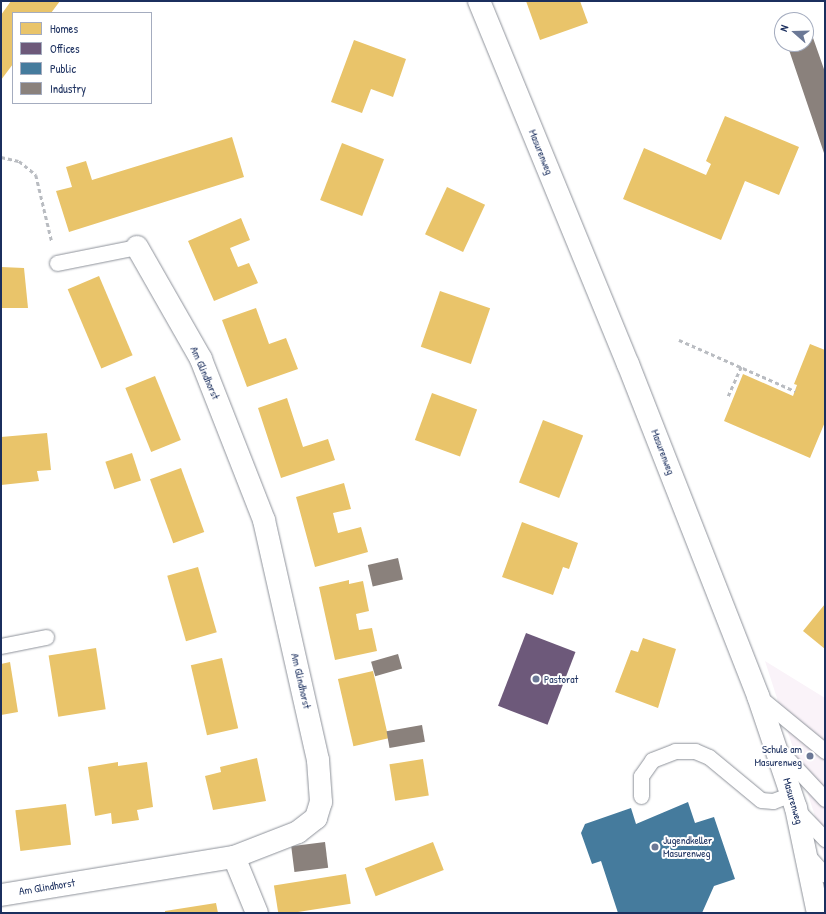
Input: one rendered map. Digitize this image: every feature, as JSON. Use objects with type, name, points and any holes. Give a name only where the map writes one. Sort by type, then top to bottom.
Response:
[{"type":"street","name":"Masurenweg","points":[[479,1],[628,364],[758,696],[793,801],[808,856],[819,905]]},
{"type":"street","name":"Am Glindhorst","points":[[1,895],[234,857],[298,832],[316,818],[322,802],[318,760],[264,520],[201,359],[137,247]]},
{"type":"street","points":[[234,857],[257,913]]},
{"type":"lane","points":[[57,263],[137,247]]},
{"type":"lane","points":[[1,646],[46,637]]},
{"type":"lane","points":[[758,696],[825,751]]},
{"type":"lane","points":[[776,747],[825,799]]},
{"type":"lane","points":[[642,796],[640,776],[652,760],[675,751],[696,751],[709,757],[761,800],[793,801],[825,839]]},
{"type":"lane","points":[[808,856],[825,875]]},
{"type":"path","points":[[1,157],[19,161],[36,175],[57,263]]},
{"type":"path","points":[[679,340],[795,391]]},
{"type":"path","points":[[728,396],[741,367]]},
{"type":"shaded area","name":"Schule am Masurenweg","points":[[765,661],[825,698],[825,864],[814,813]]},
{"type":"building: Homes","points":[[11,1],[60,1],[52,12],[12,12],[12,65],[1,80],[1,15]]},
{"type":"building: Homes","points":[[526,1],[580,1],[588,23],[540,40]]},
{"type":"building: Homes","points":[[354,40],[406,59],[393,97],[371,89],[362,113],[331,102]]},
{"type":"building: Homes","points":[[725,116],[799,147],[779,195],[745,181],[721,240],[623,199],[644,148],[706,175],[711,164],[706,161]]},
{"type":"building: Homes","points":[[232,137],[244,177],[69,232],[56,191],[72,187],[66,167],[86,161],[92,180]]},
{"type":"building: Homes","points":[[342,143],[384,159],[362,216],[320,200]]},
{"type":"building: Homes","points":[[447,187],[485,205],[463,252],[425,234]]},
{"type":"building: Homes","points":[[241,218],[250,240],[230,248],[238,267],[249,263],[258,283],[214,301],[188,241]]},
{"type":"building: Homes","points":[[1,267],[24,268],[28,308],[1,308]]},
{"type":"building: Homes","points":[[99,276],[133,355],[101,368],[68,289]]},
{"type":"building: Homes","points":[[440,291],[490,308],[471,364],[421,347]]},
{"type":"building: Homes","points":[[256,308],[269,344],[286,338],[298,369],[247,387],[222,320]]},
{"type":"building: Homes","points":[[810,344],[825,350],[825,422],[810,458],[724,421],[743,374],[793,396],[797,385],[794,384]]},
{"type":"building: Homes","points":[[155,376],[181,440],[151,452],[125,388]]},
{"type":"building: Homes","points":[[432,393],[477,409],[460,456],[415,440]]},
{"type":"building: Homes","points":[[287,398],[303,447],[328,439],[335,460],[281,478],[258,408]]},
{"type":"building: Homes","points":[[543,420],[583,435],[559,498],[519,483]]},
{"type":"building: Homes","points":[[47,433],[51,470],[37,471],[39,481],[1,485],[1,437]]},
{"type":"building: Homes","points":[[132,453],[141,481],[114,489],[105,462]]},
{"type":"building: Homes","points":[[181,468],[204,532],[173,543],[150,479]]},
{"type":"building: Homes","points":[[344,483],[351,509],[333,513],[338,533],[361,527],[368,552],[315,567],[296,497]]},
{"type":"building: Homes","points":[[522,522],[578,543],[569,569],[563,567],[553,595],[502,577]]},
{"type":"building: Homes","points":[[198,567],[217,632],[186,641],[167,576]]},
{"type":"building: Homes","points":[[349,580],[349,584],[363,581],[369,611],[356,614],[359,630],[372,628],[377,651],[335,660],[319,587]]},
{"type":"building: Homes","points":[[825,604],[825,649],[803,631]]},
{"type":"building: Homes","points":[[643,638],[676,649],[658,708],[615,692],[631,650],[638,652]]},
{"type":"building: Homes","points":[[96,648],[106,709],[58,717],[49,656]]},
{"type":"building: Homes","points":[[222,658],[238,728],[207,735],[191,665]]},
{"type":"building: Homes","points":[[10,662],[18,712],[1,715],[1,664]]},
{"type":"building: Homes","points":[[373,671],[389,738],[353,746],[338,679]]},
{"type":"building: Homes","points":[[257,758],[266,801],[213,810],[205,776],[221,772],[220,767]]},
{"type":"building: Homes","points":[[423,759],[429,796],[395,801],[389,764]]},
{"type":"building: Homes","points":[[118,762],[118,766],[147,762],[153,807],[137,810],[139,820],[112,824],[111,813],[95,816],[88,767]]},
{"type":"building: Homes","points":[[66,804],[71,845],[20,851],[15,810]]},
{"type":"building: Homes","points":[[433,842],[444,870],[376,896],[365,868]]},
{"type":"building: Homes","points":[[346,874],[351,904],[292,913],[278,913],[274,885]]},
{"type":"building: Homes","points":[[216,903],[218,913],[165,913],[165,911]]},
{"type":"building: Offices","name":"Pastorat","points":[[526,633],[575,652],[548,725],[498,706]]},
{"type":"building: Public","name":"Jugendkeller Masurenweg","points":[[688,802],[695,823],[714,817],[735,879],[714,886],[702,913],[618,913],[601,861],[592,864],[581,833],[585,824],[631,808],[636,824]]},
{"type":"building: Industry","points":[[814,41],[825,72],[825,156],[790,52],[814,52]]},
{"type":"building: Industry","points":[[398,558],[403,579],[373,586],[368,565]]},
{"type":"building: Industry","points":[[398,654],[402,668],[375,676],[371,662]]},
{"type":"building: Industry","points":[[422,725],[425,742],[389,748],[387,731]]},
{"type":"building: Industry","points":[[325,842],[328,868],[294,872],[291,846]]},
{"type":"place","name":"Pastorat","points":[[536,679]]},
{"type":"place","name":"Schule am Masurenweg","points":[[810,756]]},
{"type":"place","name":"Jugendkeller Masurenweg","points":[[655,847]]}]
